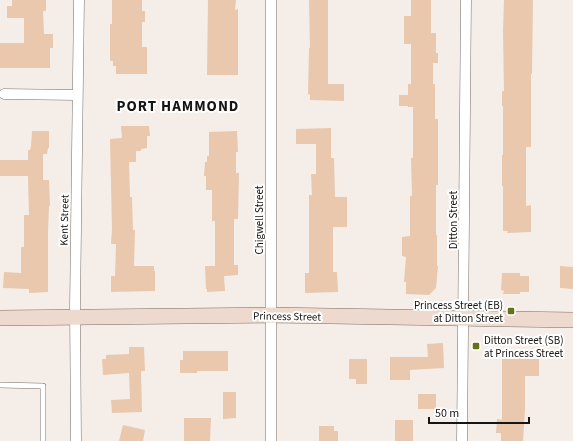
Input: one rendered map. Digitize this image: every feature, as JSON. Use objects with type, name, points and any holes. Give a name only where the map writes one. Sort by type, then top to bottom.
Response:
[{"type":"street","name":"Kent Street","points":[[76,441],[75,317],[79,0]]},
{"type":"street","name":"Chigwell Street","points":[[271,0],[271,441]]},
{"type":"street","name":"Ditton Street","points":[[462,441],[466,0]]},
{"type":"street","points":[[4,94],[77,94]]},
{"type":"street","name":"Princess Street","points":[[0,318],[271,315],[573,320]]},
{"type":"lane","points":[[0,385],[43,386],[43,441]]},
{"type":"building","points":[[12,0],[46,0],[46,11],[43,11],[44,34],[53,34],[53,48],[50,48],[50,68],[0,68],[0,43],[24,43],[24,18],[7,18],[7,6],[12,6]]},
{"type":"building","points":[[112,0],[142,0],[142,11],[145,11],[145,22],[142,22],[142,47],[147,47],[147,74],[116,74],[116,66],[113,66],[113,61],[110,61],[110,24],[112,24]]},
{"type":"building","points":[[208,0],[236,0],[235,10],[238,9],[238,75],[207,75]]},
{"type":"building","points":[[309,0],[328,0],[328,84],[344,84],[344,101],[310,100],[310,95],[308,94],[310,48]]},
{"type":"building","points":[[411,0],[431,0],[431,33],[436,33],[436,53],[438,53],[438,63],[433,63],[433,84],[435,84],[435,119],[438,119],[436,235],[438,266],[436,288],[429,295],[406,294],[406,282],[404,282],[406,257],[402,256],[402,237],[410,236],[413,107],[399,106],[399,95],[408,95],[408,84],[411,84],[411,44],[404,44],[404,16],[411,16]]},
{"type":"building","points":[[504,0],[533,0],[531,147],[526,147],[526,206],[531,205],[531,232],[507,233],[508,231],[503,231],[502,91],[504,91]]},
{"type":"building","points":[[121,126],[149,126],[150,136],[147,136],[147,148],[141,149],[141,151],[136,151],[136,162],[129,162],[130,197],[132,197],[133,230],[135,230],[134,266],[154,266],[155,291],[111,292],[111,276],[115,276],[116,244],[111,244],[110,139],[122,138]]},
{"type":"building","points":[[331,128],[331,158],[334,158],[335,197],[347,197],[347,227],[333,227],[333,272],[337,272],[338,292],[305,293],[305,273],[309,273],[309,195],[312,195],[311,174],[316,174],[316,144],[296,144],[296,129]]},
{"type":"building","points":[[32,131],[49,131],[49,148],[47,154],[43,154],[43,180],[49,180],[50,206],[48,233],[48,292],[29,293],[29,289],[3,288],[4,272],[21,273],[21,247],[24,247],[24,215],[29,215],[28,176],[0,176],[0,160],[28,160],[28,150],[30,150],[31,146]]},
{"type":"building","points":[[237,131],[238,152],[236,152],[236,173],[239,173],[238,219],[234,219],[234,265],[238,265],[238,275],[224,276],[225,291],[207,292],[205,266],[215,266],[215,221],[212,221],[212,190],[206,190],[206,176],[204,176],[205,162],[207,162],[207,156],[209,156],[209,132]]},
{"type":"building","points":[[560,266],[573,267],[573,289],[560,288]]},
{"type":"building","points":[[502,273],[520,273],[520,276],[529,276],[529,292],[520,292],[520,294],[503,294],[504,291],[501,290]]},
{"type":"building","points":[[443,343],[444,368],[410,370],[410,380],[390,380],[390,357],[428,357],[427,344]]},
{"type":"building","points":[[129,347],[144,347],[145,371],[141,371],[142,412],[112,413],[111,400],[130,399],[129,373],[103,375],[102,359],[106,359],[106,355],[129,354]]},
{"type":"building","points":[[183,351],[228,351],[228,371],[197,371],[197,373],[180,373],[180,360],[183,360]]},
{"type":"building","points":[[528,353],[528,359],[539,359],[539,376],[525,376],[523,441],[501,441],[501,433],[496,433],[497,419],[502,420],[502,357],[510,357],[510,354]]},
{"type":"building","points":[[349,359],[367,359],[367,384],[356,384],[356,379],[349,379]]},
{"type":"building","points":[[223,392],[236,392],[236,418],[223,419]]},
{"type":"building","points":[[418,394],[436,394],[436,409],[418,409]]},
{"type":"building","points":[[184,418],[211,418],[210,441],[184,441]]},
{"type":"building","points":[[395,420],[413,420],[413,441],[395,441]]},
{"type":"building","points":[[123,425],[145,430],[143,441],[119,441]]},
{"type":"building","points":[[319,426],[334,426],[334,431],[338,431],[338,441],[319,441]]},
{"type":"place","name":"Princess Street (EB) at Ditton Street","points":[[511,311]]},
{"type":"place","name":"Ditton Street (SB) at Princess Street","points":[[476,346]]},
{"type":"district","name":"PORT HAMMOND","points":[[178,106]]}]
